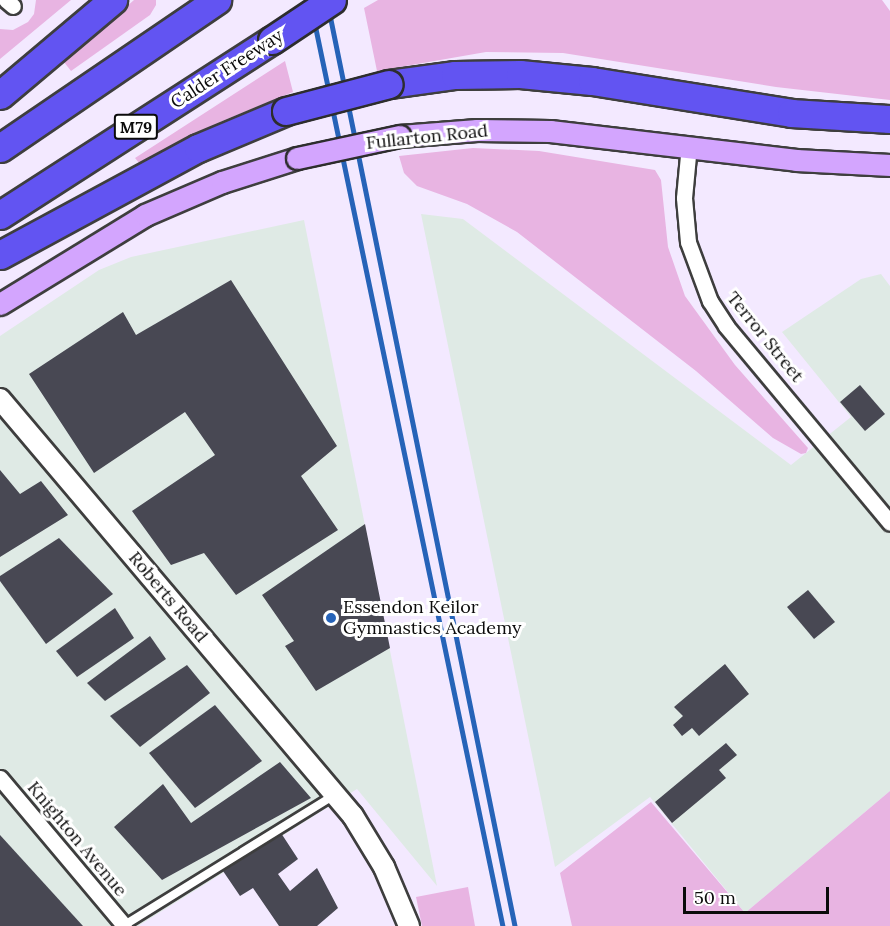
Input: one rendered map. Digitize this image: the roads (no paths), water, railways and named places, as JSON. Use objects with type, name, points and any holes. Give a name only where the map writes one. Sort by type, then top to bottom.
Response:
[{"type":"highway","points":[[0,95],[114,0]]},
{"type":"highway","points":[[0,148],[217,0]]},
{"type":"highway","name":"Calder Freeway","points":[[0,215],[332,0]]},
{"type":"highway","points":[[0,255],[188,153],[286,111],[389,84],[455,75],[520,74],[592,81],[791,113],[890,119]]},
{"type":"main road","name":"Fullarton Road","points":[[0,304],[145,215],[222,182],[297,158],[400,136],[468,131],[550,131],[689,145],[796,160],[890,165]]},
{"type":"street","name":"Terror Street","points":[[689,145],[684,198],[688,242],[710,301],[726,326],[890,524]]},
{"type":"street","name":"Roberts Road","points":[[0,399],[335,794],[384,867],[409,926]]},
{"type":"street","name":"Knighton Avenue","points":[[0,778],[124,926]]},
{"type":"street","name":"Roberts Road","points":[[335,794],[395,926]]},
{"type":"lane","points":[[124,926],[335,794]]},
{"type":"railway","points":[[310,0],[503,926]]},
{"type":"railway","points":[[327,0],[515,926]]},
{"type":"place","name":"Essendon Keilor Gymnastics Academy","points":[[331,618]]}]
